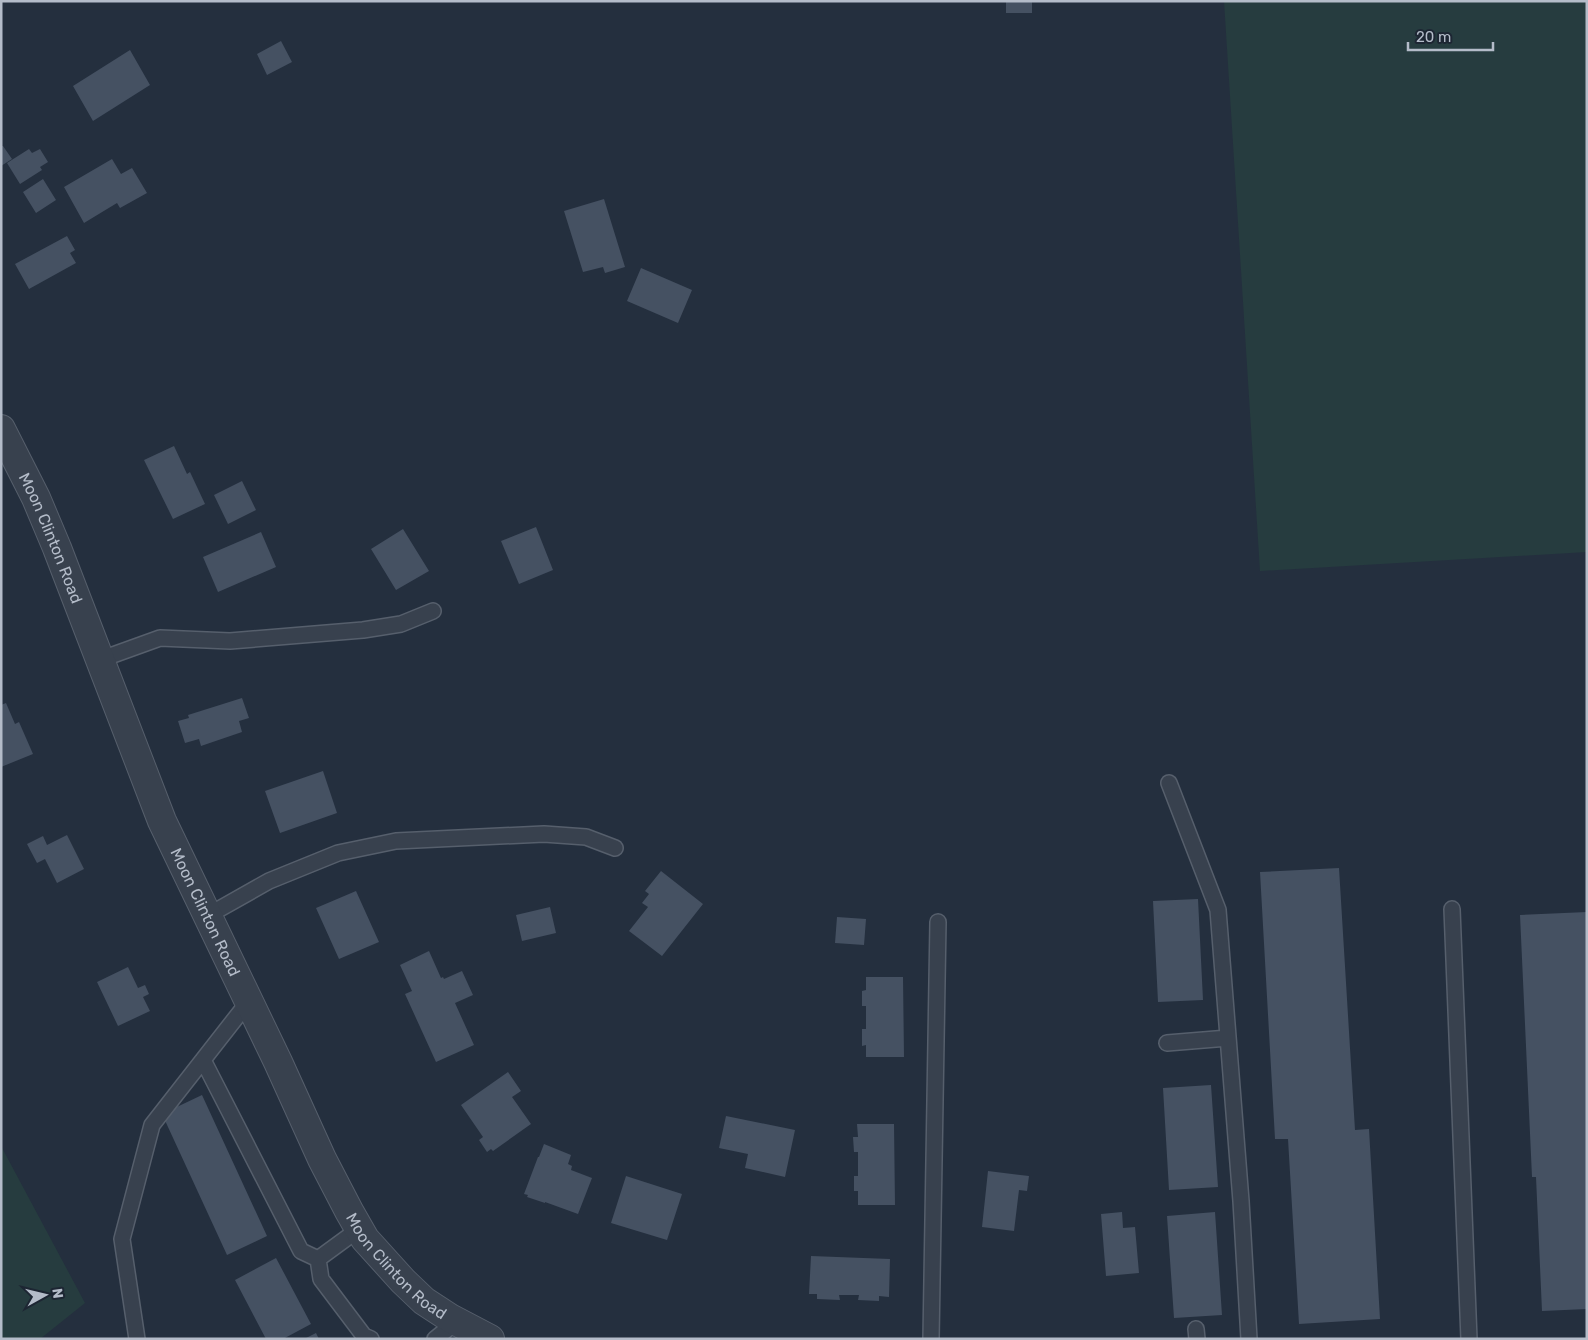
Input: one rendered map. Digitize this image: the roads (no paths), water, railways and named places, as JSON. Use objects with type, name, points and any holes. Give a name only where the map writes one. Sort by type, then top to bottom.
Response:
[{"type":"street","name":"Moon Clinton Road","points":[[1,429],[36,498],[162,821],[278,1062],[322,1159],[359,1229],[365,1239],[403,1282],[424,1301],[456,1322],[490,1339]]},
{"type":"lane","points":[[99,660],[160,638],[230,641],[363,630],[401,624],[433,610]]},
{"type":"lane","points":[[1169,783],[1218,910],[1241,1201],[1249,1339]]},
{"type":"lane","points":[[208,916],[269,882],[338,853],[396,841],[544,834],[586,837],[616,848]]},
{"type":"lane","points":[[1452,909],[1469,1339]]},
{"type":"lane","points":[[931,1339],[938,922]]},
{"type":"lane","points":[[137,1339],[122,1239],[152,1126],[249,1001]]},
{"type":"lane","points":[[1167,1043],[1228,1038]]},
{"type":"lane","points":[[203,1060],[301,1251],[318,1259]]},
{"type":"lane","points":[[318,1259],[359,1229]]},
{"type":"lane","points":[[318,1259],[321,1279],[364,1336],[371,1339]]},
{"type":"lane","points":[[435,1339],[456,1322]]}]
